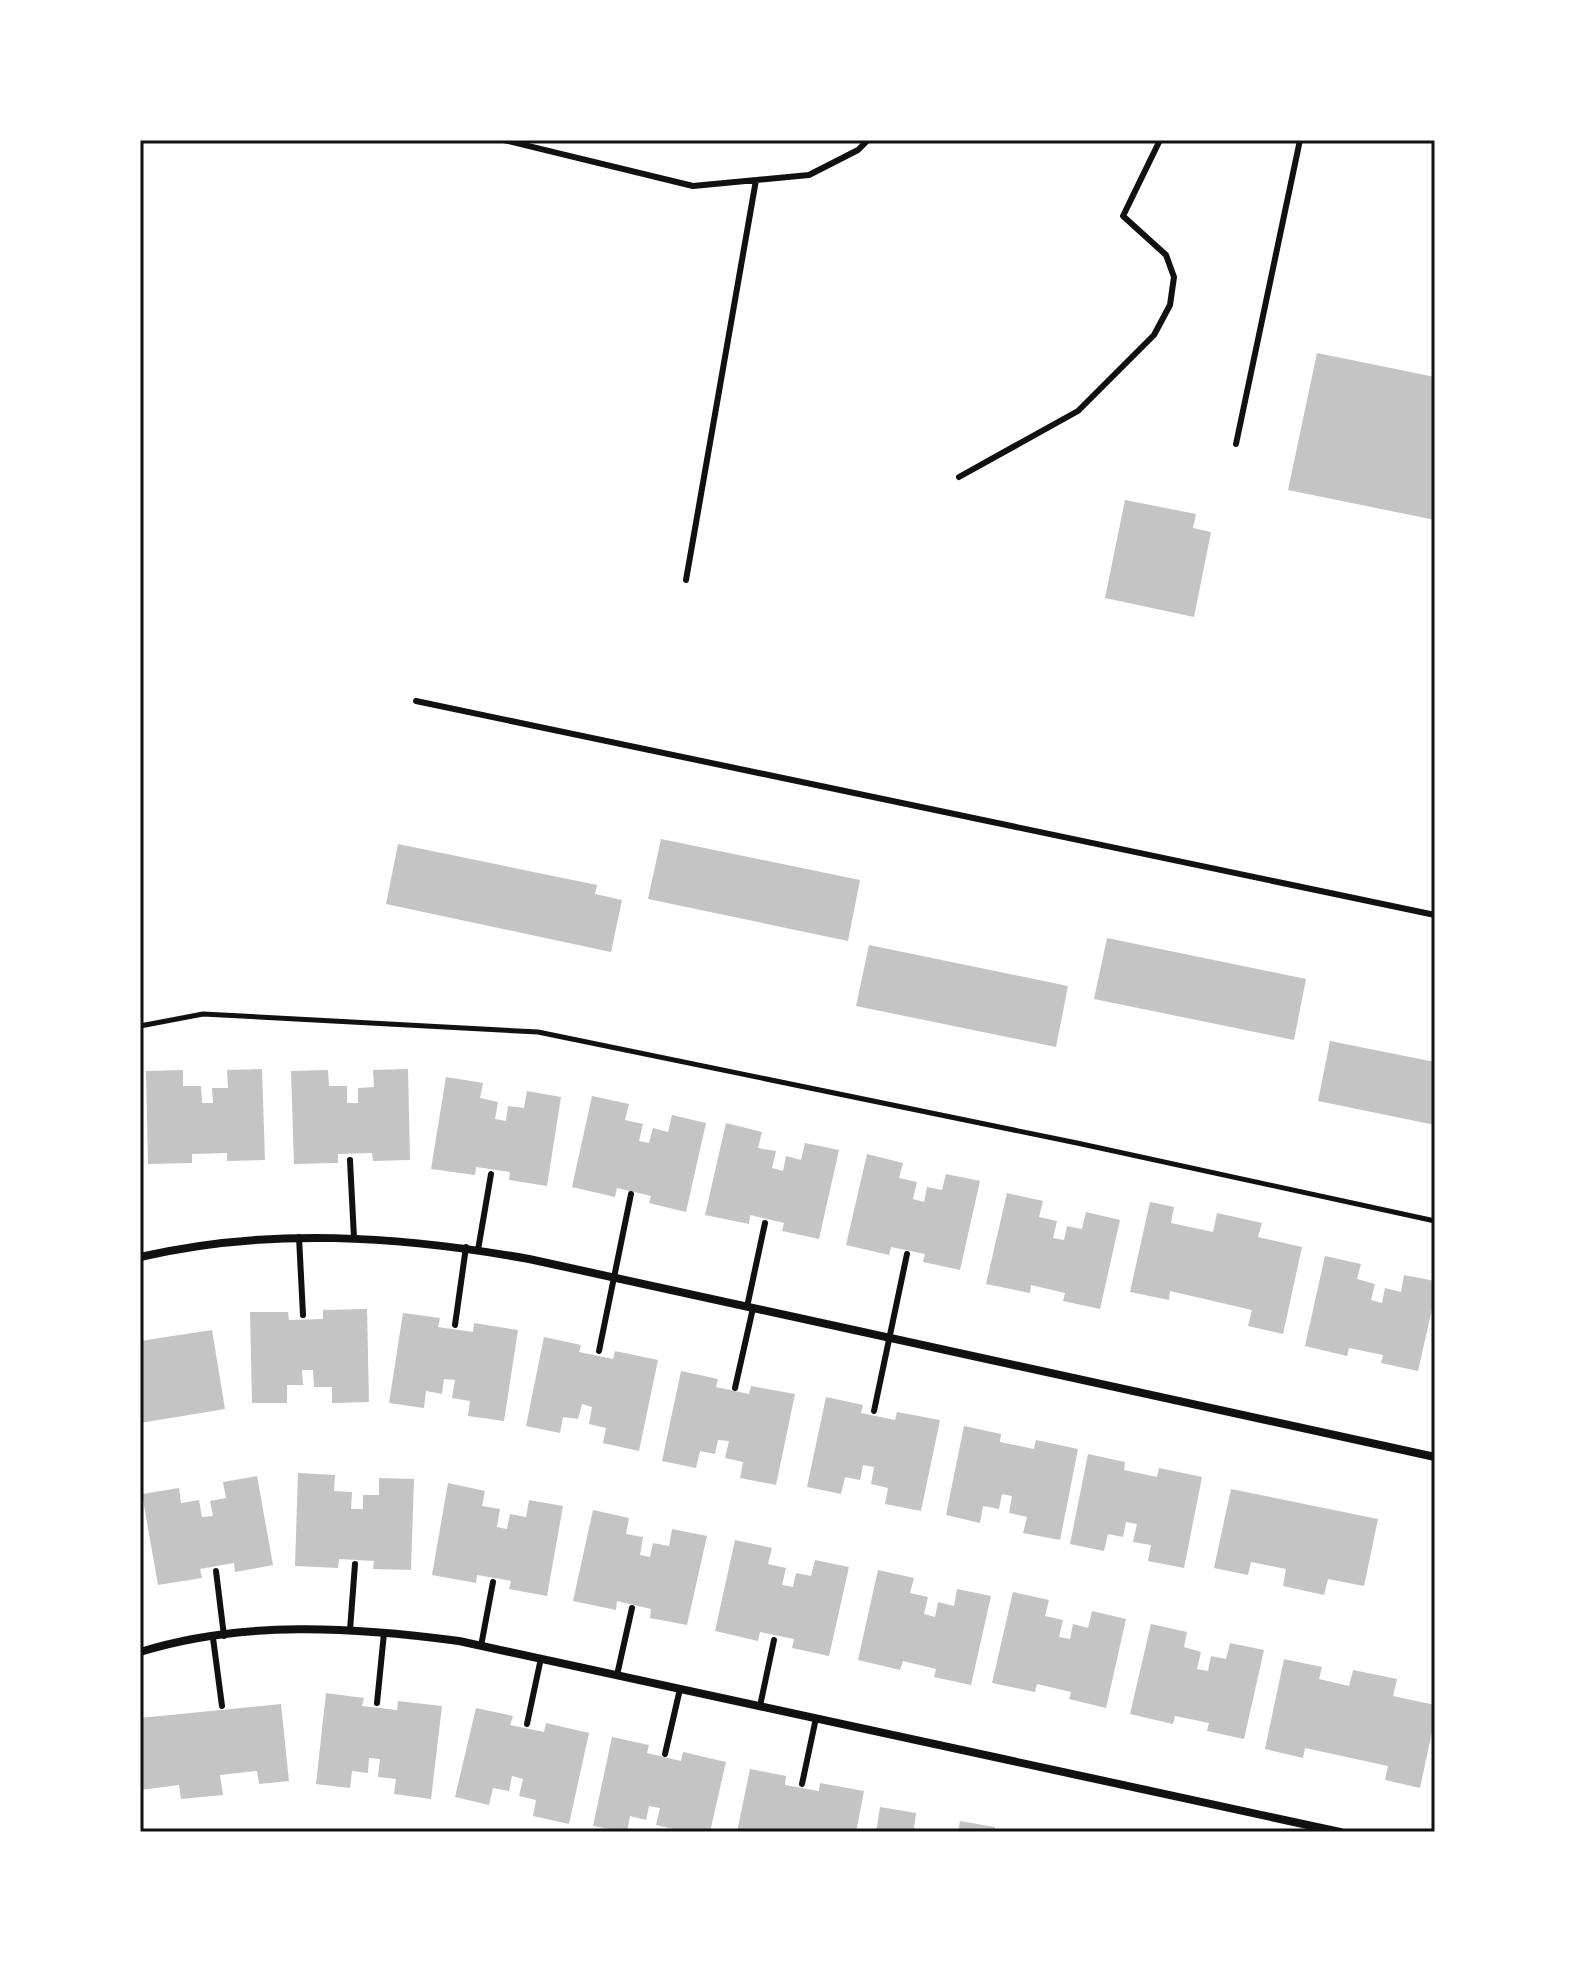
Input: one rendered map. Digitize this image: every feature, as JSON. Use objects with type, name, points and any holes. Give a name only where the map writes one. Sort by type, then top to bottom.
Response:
[{"type":"street","points":[[140,1257],[185,1246],[299,1237],[466,1247],[1435,1457]]},
{"type":"street","points":[[140,1652],[163,1645],[224,1636],[295,1630],[350,1630],[481,1646],[1340,1832]]},
{"type":"lane","points":[[504,140],[693,186],[809,175],[858,150],[868,140]]},
{"type":"lane","points":[[959,477],[1078,411],[1154,335],[1170,305],[1174,277],[1166,255],[1123,216],[1160,140]]},
{"type":"lane","points":[[1236,444],[1300,140]]},
{"type":"lane","points":[[686,580],[756,180]]},
{"type":"lane","points":[[416,701],[1435,915]]},
{"type":"lane","points":[[350,1160],[354,1238]]},
{"type":"lane","points":[[478,1250],[491,1174]]},
{"type":"lane","points":[[599,1351],[631,1194]]},
{"type":"lane","points":[[735,1388],[765,1223]]},
{"type":"lane","points":[[299,1237],[303,1315]]},
{"type":"lane","points":[[455,1325],[466,1247]]},
{"type":"lane","points":[[874,1411],[907,1254]]},
{"type":"lane","points":[[350,1630],[355,1564]]},
{"type":"lane","points":[[216,1571],[224,1636]]},
{"type":"lane","points":[[481,1646],[493,1582]]},
{"type":"lane","points":[[617,1675],[632,1608]]},
{"type":"lane","points":[[377,1703],[384,1633]]},
{"type":"lane","points":[[213,1638],[222,1706]]},
{"type":"lane","points":[[760,1706],[774,1640]]},
{"type":"lane","points":[[527,1724],[541,1658]]},
{"type":"lane","points":[[665,1754],[680,1689]]},
{"type":"lane","points":[[802,1784],[816,1718]]},
{"type":"path","points":[[140,1026],[203,1014],[538,1032],[1435,1221]]},
{"type":"building","points":[[1317,353],[1435,377],[1435,520],[1288,490]]},
{"type":"building","points":[[1125,500],[1196,514],[1193,528],[1211,532],[1194,617],[1105,598]]},
{"type":"building","points":[[661,839],[860,880],[848,941],[648,899]]},
{"type":"building","points":[[398,844],[597,885],[595,894],[622,900],[611,952],[386,904]]},
{"type":"building","points":[[1107,938],[1306,979],[1294,1040],[1094,999]]},
{"type":"building","points":[[869,945],[1068,986],[1056,1047],[856,1006]]},
{"type":"building","points":[[1330,1041],[1435,1062],[1435,1125],[1318,1101]]},
{"type":"building","points":[[262,1069],[265,1160],[227,1161],[227,1153],[192,1154],[192,1163],[148,1164],[146,1071],[183,1070],[183,1086],[201,1086],[202,1103],[213,1103],[212,1088],[228,1088],[227,1070]]},
{"type":"building","points":[[408,1069],[410,1160],[373,1161],[372,1153],[338,1154],[338,1163],[294,1164],[291,1071],[328,1070],[329,1086],[347,1086],[347,1103],[358,1103],[358,1088],[374,1087],[373,1070]]},
{"type":"building","points":[[446,1077],[483,1083],[480,1098],[498,1102],[495,1119],[506,1121],[508,1106],[524,1108],[527,1091],[561,1097],[547,1186],[509,1180],[510,1172],[476,1167],[475,1175],[431,1169]]},
{"type":"building","points":[[592,1096],[629,1104],[625,1120],[643,1124],[639,1141],[649,1143],[653,1128],[668,1132],[672,1115],[706,1123],[686,1212],[649,1203],[651,1196],[617,1188],[615,1197],[572,1187]]},
{"type":"building","points":[[726,1123],[762,1132],[758,1148],[776,1151],[772,1168],[783,1171],[786,1156],[801,1160],[805,1143],[839,1150],[819,1239],[782,1231],[784,1223],[750,1215],[749,1224],[705,1215]]},
{"type":"building","points":[[867,1154],[903,1163],[899,1178],[917,1182],[913,1199],[924,1202],[927,1187],[942,1190],[946,1174],[980,1181],[960,1270],[923,1262],[925,1254],[891,1247],[889,1255],[846,1245]]},
{"type":"building","points":[[1007,1193],[1043,1201],[1039,1217],[1057,1221],[1053,1238],[1064,1240],[1067,1226],[1082,1229],[1086,1212],[1120,1220],[1100,1309],[1063,1301],[1065,1293],[1031,1285],[1030,1293],[986,1284]]},
{"type":"building","points":[[1150,1202],[1174,1207],[1171,1223],[1213,1232],[1217,1213],[1262,1223],[1258,1237],[1302,1247],[1283,1334],[1248,1326],[1252,1310],[1170,1291],[1169,1300],[1130,1292]]},
{"type":"building","points":[[1325,1256],[1361,1264],[1357,1279],[1375,1284],[1371,1300],[1382,1303],[1385,1288],[1401,1292],[1404,1275],[1435,1281],[1435,1296],[1418,1371],[1381,1363],[1383,1355],[1349,1348],[1347,1356],[1305,1346]]},
{"type":"building","points":[[367,1309],[369,1402],[332,1403],[332,1387],[314,1387],[313,1370],[302,1370],[303,1385],[287,1385],[287,1403],[252,1403],[250,1312],[288,1312],[289,1320],[323,1319],[323,1310]]},
{"type":"building","points":[[403,1313],[440,1318],[438,1327],[473,1332],[474,1323],[518,1330],[504,1421],[468,1416],[470,1401],[452,1398],[455,1380],[444,1379],[442,1394],[426,1391],[424,1408],[389,1403]]},
{"type":"building","points":[[212,1330],[225,1409],[140,1423],[140,1341]]},
{"type":"building","points":[[544,1337],[581,1345],[579,1352],[613,1359],[615,1351],[658,1360],[639,1451],[603,1443],[606,1428],[589,1424],[592,1407],[582,1404],[578,1419],[563,1417],[560,1433],[526,1426]]},
{"type":"building","points":[[681,1371],[718,1379],[716,1387],[749,1394],[751,1386],[795,1394],[776,1485],[740,1478],[743,1462],[725,1458],[729,1441],[718,1440],[715,1454],[700,1451],[696,1468],[662,1461]]},
{"type":"building","points":[[826,1397],[863,1405],[861,1413],[895,1420],[897,1412],[940,1420],[921,1511],[885,1504],[888,1488],[871,1484],[874,1467],[863,1465],[860,1480],[845,1477],[841,1494],[807,1487]]},
{"type":"building","points":[[964,1426],[1001,1434],[1000,1442],[1034,1449],[1036,1440],[1078,1449],[1060,1540],[1023,1533],[1027,1517],[1009,1513],[1012,1496],[1002,1494],[999,1509],[983,1506],[980,1523],[946,1515]]},
{"type":"building","points":[[1088,1454],[1125,1462],[1124,1470],[1157,1477],[1159,1468],[1202,1477],[1184,1568],[1148,1561],[1151,1545],[1133,1542],[1137,1524],[1126,1522],[1123,1537],[1108,1534],[1104,1551],[1070,1544]]},
{"type":"building","points":[[298,1473],[335,1475],[334,1491],[352,1492],[351,1509],[363,1509],[363,1495],[379,1495],[379,1478],[414,1479],[411,1570],[373,1569],[374,1561],[339,1559],[338,1568],[295,1566]]},
{"type":"building","points":[[257,1476],[273,1565],[235,1572],[234,1563],[200,1569],[202,1578],[158,1585],[142,1494],[179,1488],[181,1503],[199,1500],[202,1517],[213,1516],[210,1501],[226,1498],[223,1482]]},
{"type":"building","points":[[448,1483],[485,1491],[482,1506],[500,1509],[497,1527],[507,1529],[510,1514],[526,1517],[529,1500],[563,1506],[547,1596],[509,1589],[511,1581],[477,1575],[476,1583],[432,1575]]},
{"type":"building","points":[[1231,1489],[1378,1519],[1364,1586],[1328,1579],[1324,1595],[1283,1586],[1286,1569],[1251,1562],[1248,1575],[1214,1568]]},
{"type":"building","points":[[593,1510],[629,1518],[626,1534],[643,1537],[640,1555],[650,1557],[653,1543],[669,1546],[672,1529],[707,1536],[687,1625],[650,1618],[651,1609],[617,1601],[616,1610],[573,1601]]},
{"type":"building","points":[[735,1540],[772,1548],[768,1564],[786,1568],[782,1585],[793,1587],[796,1573],[811,1576],[815,1560],[849,1567],[829,1656],[792,1648],[794,1639],[760,1632],[758,1641],[715,1631]]},
{"type":"building","points":[[878,1570],[914,1578],[910,1593],[928,1597],[924,1614],[935,1617],[938,1602],[954,1606],[957,1589],[991,1596],[971,1685],[934,1677],[936,1669],[903,1661],[900,1670],[858,1660]]},
{"type":"building","points":[[1013,1592],[1049,1600],[1045,1616],[1063,1620],[1059,1637],[1070,1639],[1073,1624],[1088,1628],[1092,1611],[1126,1619],[1106,1708],[1069,1699],[1071,1692],[1037,1684],[1035,1692],[992,1683]]},
{"type":"building","points":[[1151,1624],[1187,1632],[1184,1647],[1201,1652],[1197,1669],[1208,1671],[1211,1656],[1226,1659],[1230,1643],[1264,1650],[1244,1739],[1207,1731],[1209,1723],[1175,1716],[1173,1724],[1130,1714]]},
{"type":"building","points":[[1284,1659],[1322,1667],[1319,1679],[1349,1686],[1353,1670],[1397,1679],[1393,1696],[1435,1705],[1420,1788],[1385,1780],[1388,1766],[1305,1748],[1303,1758],[1265,1749]]},
{"type":"building","points":[[326,1693],[364,1698],[362,1706],[397,1710],[398,1701],[442,1706],[431,1799],[394,1794],[396,1779],[378,1777],[380,1759],[369,1758],[368,1773],[352,1771],[350,1788],[316,1784]]},
{"type":"building","points":[[281,1704],[289,1781],[259,1784],[257,1771],[220,1775],[223,1795],[181,1799],[179,1785],[140,1790],[140,1718]]},
{"type":"building","points":[[476,1708],[513,1716],[510,1725],[544,1732],[546,1723],[589,1733],[569,1824],[533,1816],[536,1800],[519,1796],[523,1779],[512,1776],[509,1791],[493,1788],[489,1805],[455,1797]]},
{"type":"building","points":[[612,1737],[649,1745],[647,1753],[681,1761],[683,1752],[726,1762],[710,1832],[673,1832],[673,1829],[656,1825],[660,1808],[649,1806],[646,1820],[630,1816],[627,1832],[593,1826]]},
{"type":"building","points":[[750,1769],[786,1776],[785,1785],[819,1791],[820,1783],[864,1791],[856,1832],[737,1832]]},
{"type":"building","points":[[880,1807],[916,1813],[914,1828],[926,1832],[876,1832]]},
{"type":"building","points":[[960,1821],[995,1827],[994,1832],[958,1832]]}]
